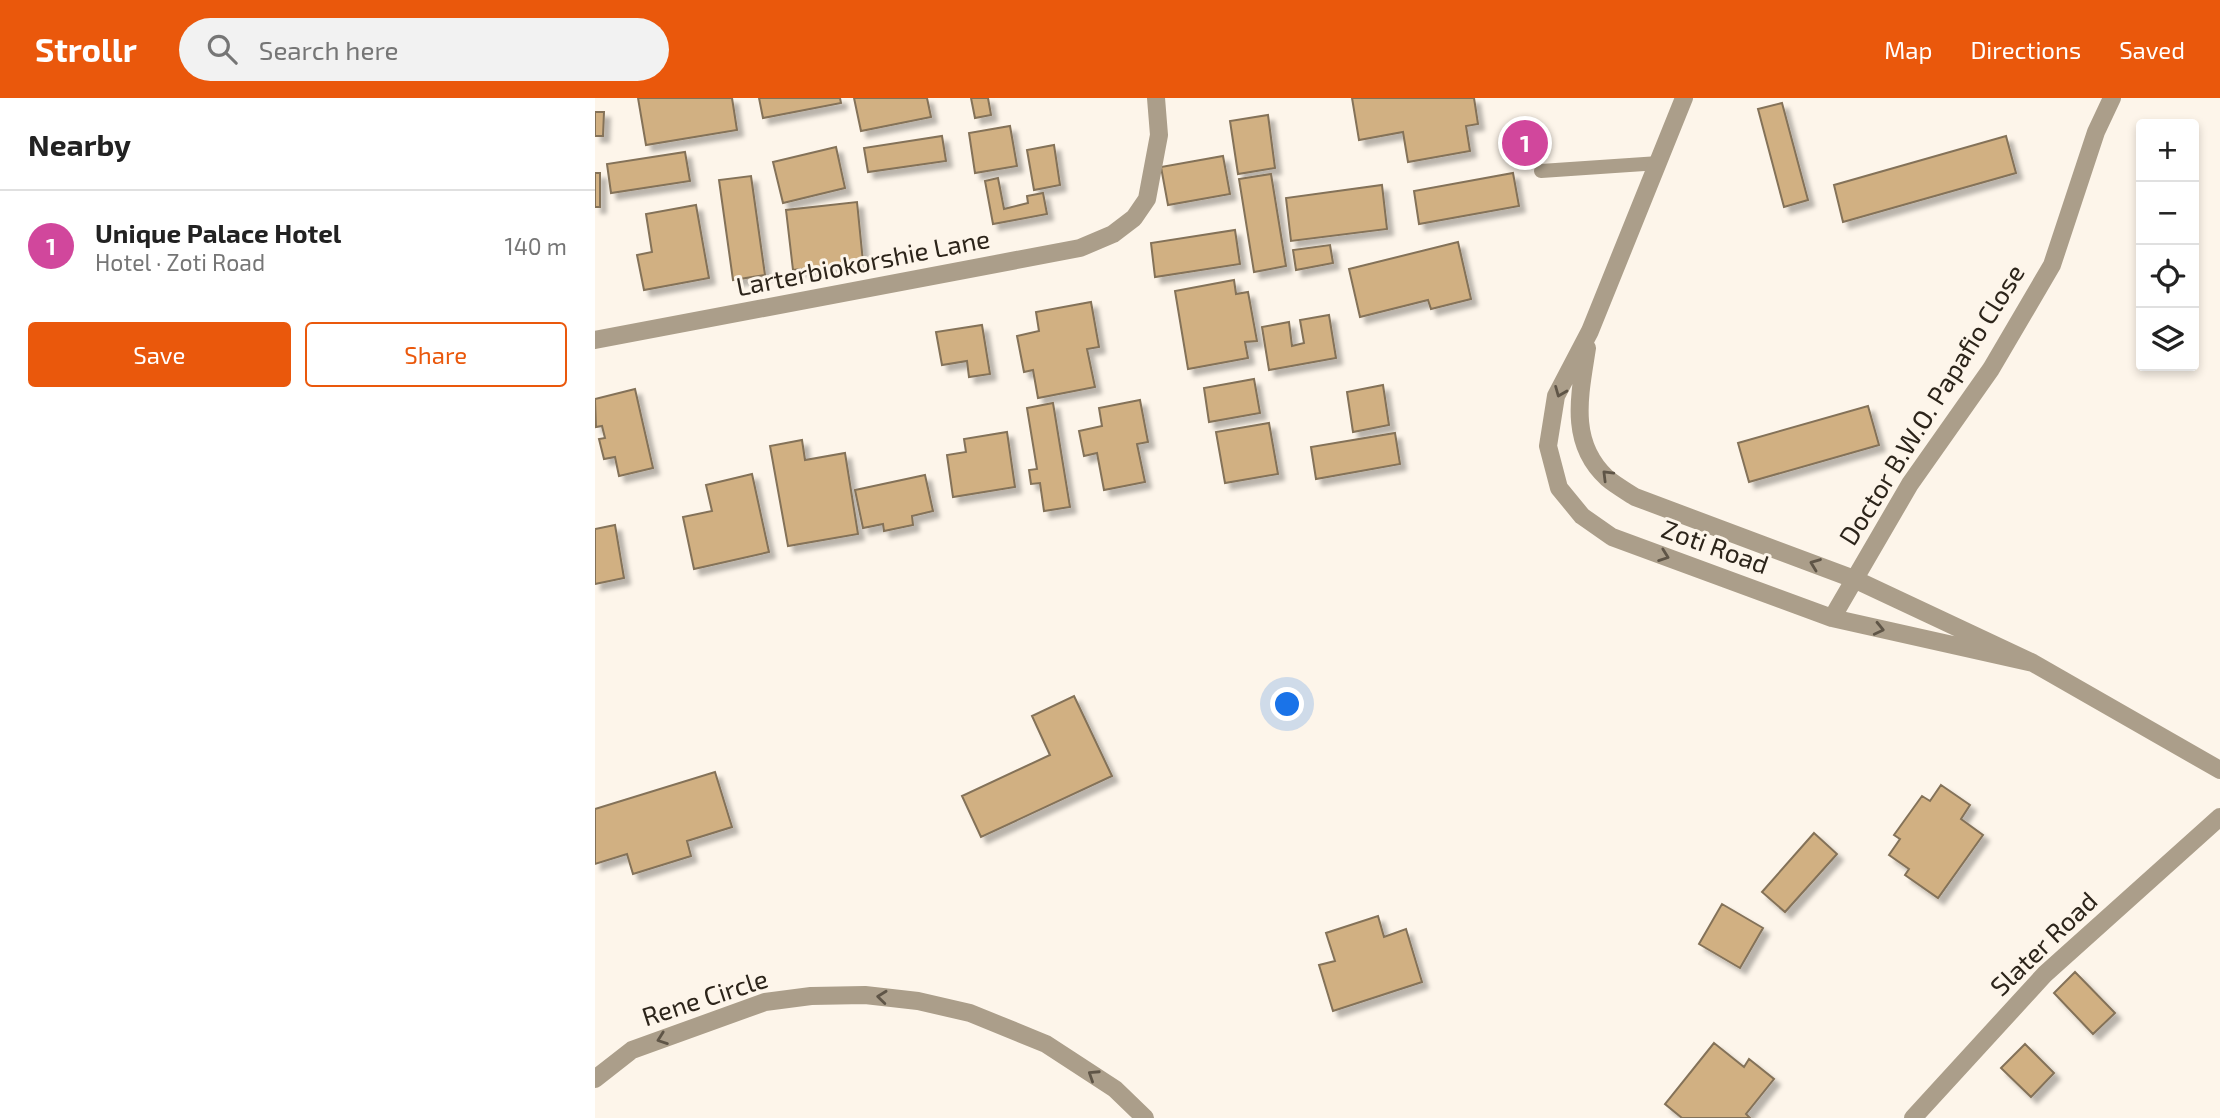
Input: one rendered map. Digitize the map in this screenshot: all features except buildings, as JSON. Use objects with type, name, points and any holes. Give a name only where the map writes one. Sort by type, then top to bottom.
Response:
[{"type":"street","name":"Larterbiokorshie Lane","points":[[595,340],[1080,248],[1113,234],[1134,218],[1147,200],[1159,135],[1156,98]]},
{"type":"street","name":"Zoti Road","points":[[1684,98],[1590,331],[1556,396],[1548,446],[1559,488],[1582,516],[1612,537],[1832,618],[2033,663]]},
{"type":"street","name":"Doctor B.W.O. Papafio Close","points":[[1832,618],[1910,484],[1991,369],[2052,265],[2096,132],[2112,98]]},
{"type":"street","name":"Zoti Road","points":[[1590,331],[1578,405],[1583,444],[1606,477],[1635,497],[1853,579],[2033,663],[2220,771]]},
{"type":"street","name":"Slater Road","points":[[1913,1118],[2045,974],[2220,817]]},
{"type":"street","name":"Rene Circle","points":[[595,1079],[632,1050],[765,1002],[811,996],[865,995],[918,1001],[970,1013],[1046,1044],[1115,1089],[1145,1118]]},
{"type":"lane","points":[[1541,171],[1659,163]]},
{"type":"place","name":"Unique Palace Hotel","points":[[1525,143]]}]
